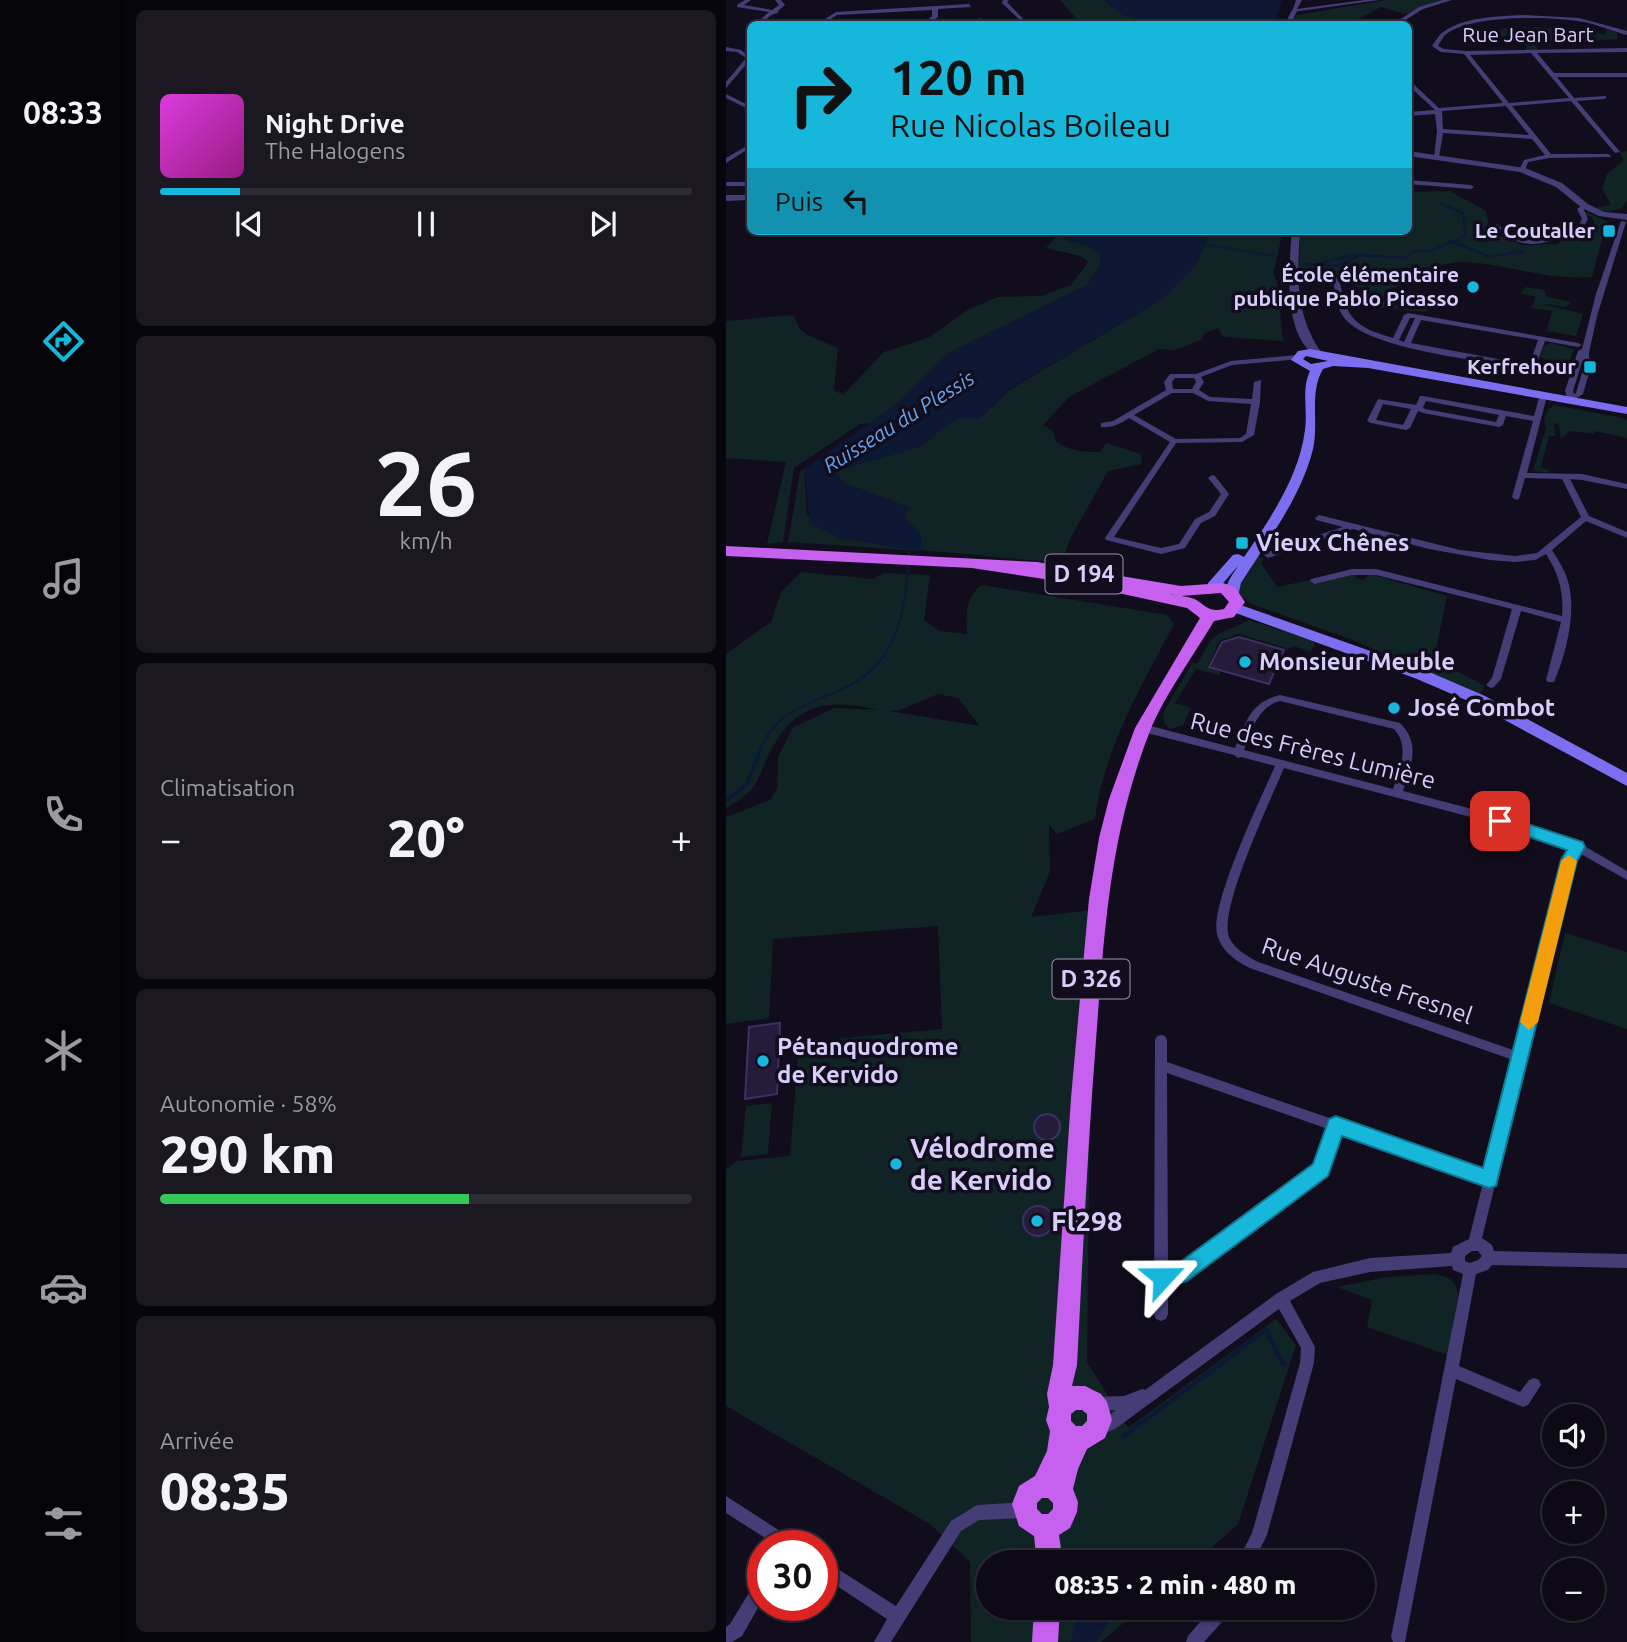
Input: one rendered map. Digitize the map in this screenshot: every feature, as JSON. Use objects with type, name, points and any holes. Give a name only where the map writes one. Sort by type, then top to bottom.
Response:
[{"type":"main road","points":[[1321,360],[1311,384],[1311,429],[1300,472],[1234,583],[1234,601],[1220,616],[1209,616],[1195,610],[1194,598],[1230,571],[1277,497],[1291,469],[1304,413],[1300,360],[1321,360],[1368,365],[1572,399],[1627,411]]},
{"type":"main road","name":"D 194","points":[[728,551],[972,563],[1194,598]]},
{"type":"main road","points":[[1213,586],[1234,601],[1480,700],[1627,780]]},
{"type":"main road","name":"D 326","points":[[1052,1488],[1066,1466],[1079,1418],[1059,1394],[1065,1365],[1070,1255],[1098,899],[1117,799],[1143,728],[1209,616]]},
{"type":"main road","points":[[1052,1488],[1064,1503],[1061,1517],[1046,1528],[1029,1521],[1025,1510],[1028,1496],[1052,1488]]},
{"type":"main road","points":[[1046,1528],[1049,1550]]},
{"type":"main road","points":[[1045,1642],[1046,1620]]},
{"type":"street","points":[[748,0],[739,6],[776,12]]},
{"type":"street","points":[[762,21],[782,5],[778,0]]},
{"type":"street","points":[[1006,0],[1004,2],[1023,21]]},
{"type":"street","points":[[1289,21],[1299,0]]},
{"type":"street","points":[[1294,11],[1376,0]]},
{"type":"street","points":[[1401,21],[1421,8],[1449,0]]},
{"type":"street","points":[[825,21],[836,14],[969,6]]},
{"type":"street","points":[[930,21],[935,17],[935,8]]},
{"type":"street","name":"Rue Jean Bart","points":[[1627,33],[1580,20],[1512,17],[1462,26],[1435,42],[1435,46],[1443,51],[1466,53],[1627,50]]},
{"type":"street","points":[[726,49],[747,56]]},
{"type":"street","points":[[1533,52],[1617,152]]},
{"type":"street","points":[[1466,53],[1549,156]]},
{"type":"street","points":[[726,86],[747,62]]},
{"type":"street","points":[[1554,75],[1627,75]]},
{"type":"street","points":[[1412,85],[1439,111],[1440,131],[1436,157]]},
{"type":"street","points":[[726,96],[747,106]]},
{"type":"street","points":[[1412,114],[1508,103],[1604,97]]},
{"type":"street","points":[[1440,131],[1534,137]]},
{"type":"street","points":[[729,147],[737,152]]},
{"type":"street","points":[[726,161],[747,147]]},
{"type":"street","points":[[1412,154],[1522,170],[1559,185],[1585,206],[1622,221]]},
{"type":"street","points":[[1522,170],[1526,162],[1549,156],[1608,156]]},
{"type":"street","points":[[1412,182],[1471,187]]},
{"type":"street","points":[[726,184],[747,184]]},
{"type":"street","points":[[726,198],[747,198]]},
{"type":"street","points":[[1495,225],[1518,242],[1541,241],[1581,228],[1585,219],[1581,209],[1585,206]]},
{"type":"street","points":[[1572,399],[1579,394],[1586,346],[1622,221]]},
{"type":"street","points":[[1609,261],[1606,257],[1622,221]]},
{"type":"street","points":[[1170,391],[1168,382],[1173,376],[1197,376],[1231,363],[1300,360],[1304,348],[1296,331],[1286,271],[1294,235]]},
{"type":"street","points":[[1295,235],[1292,270],[1300,319],[1305,334],[1321,360]]},
{"type":"street","points":[[1336,278],[1342,308],[1350,320],[1377,336],[1525,366],[1533,364],[1542,338]]},
{"type":"street","points":[[1395,341],[1408,315],[1586,346]]},
{"type":"street","points":[[1407,344],[1419,317]]},
{"type":"street","points":[[1195,391],[1200,382],[1197,376]]},
{"type":"street","points":[[1130,416],[1174,441],[1242,440],[1253,429],[1259,382]]},
{"type":"street","points":[[1104,425],[1130,416],[1170,391],[1195,391],[1208,399],[1256,402]]},
{"type":"street","points":[[1516,497],[1543,396]]},
{"type":"street","points":[[1503,413],[1499,425],[1417,408],[1381,401],[1371,421],[1406,428],[1417,408],[1423,398],[1537,419]]},
{"type":"street","points":[[1174,441],[1109,538],[1161,551],[1182,546],[1198,521],[1212,514],[1225,494],[1212,478]]},
{"type":"street","points":[[1523,475],[1582,477],[1627,487]]},
{"type":"street","points":[[1565,477],[1586,519],[1627,535]]},
{"type":"street","points":[[1319,518],[1464,552],[1505,558],[1535,556],[1548,550],[1570,526],[1586,519]]},
{"type":"street","points":[[1268,555],[1354,526]]},
{"type":"street","points":[[1548,550],[1559,565],[1570,607],[1551,680]]},
{"type":"street","points":[[1314,581],[1352,572],[1376,572],[1567,620]]},
{"type":"street","points":[[1491,685],[1496,679],[1517,608]]},
{"type":"street","points":[[1238,754],[1256,712],[1270,699],[1280,698],[1397,726],[1407,734],[1410,742],[1397,794]]},
{"type":"street","name":"Rue des Frères Lumière","points":[[1143,728],[1526,827],[1577,847],[1627,876]]},
{"type":"street","name":"Rue Auguste Fresnel","points":[[1280,765],[1222,914],[1221,928],[1225,942],[1238,957],[1254,965],[1519,1057]]},
{"type":"street","points":[[1474,1244],[1569,860],[1577,847]]},
{"type":"street","points":[[1161,1040],[1161,1314]]},
{"type":"street","points":[[1162,1066],[1489,1179]]},
{"type":"street","points":[[1163,1277],[1180,1274],[1321,1170],[1336,1125]]},
{"type":"street","points":[[1456,1259],[1458,1252],[1474,1244],[1480,1244],[1487,1250],[1489,1258]]},
{"type":"street","points":[[1489,1258],[1627,1261]]},
{"type":"street","points":[[1456,1259],[1463,1269],[1470,1270],[1483,1265],[1489,1258]]},
{"type":"street","points":[[1079,1418],[1110,1424],[1281,1299],[1318,1277],[1370,1265],[1456,1259]]},
{"type":"street","points":[[1399,1637],[1470,1270]]},
{"type":"street","points":[[1252,1550],[1259,1535],[1307,1363],[1305,1340],[1281,1299]]},
{"type":"street","points":[[1450,1369],[1523,1400],[1534,1385]]},
{"type":"street","points":[[1079,1418],[1157,1390]]},
{"type":"street","points":[[726,1504],[764,1530]]},
{"type":"street","points":[[882,1642],[949,1534],[962,1520],[989,1511],[1025,1510]]},
{"type":"street","points":[[838,1578],[898,1617]]},
{"type":"street","points":[[726,1637],[736,1630],[747,1611]]},
{"type":"street","points":[[1194,1642],[1213,1620]]},
{"type":"green space","points":[[1060,0],[1105,0],[1121,14],[1142,21],[1078,21]]},
{"type":"green space","points":[[1386,0],[1445,0],[1406,14],[1381,7],[1354,21],[1292,21],[1297,15]]},
{"type":"green space","points":[[1537,27],[1605,34],[1607,29],[1617,33],[1617,39],[1564,42],[1531,39],[1538,50],[1524,51],[1527,48],[1523,40],[1499,36],[1469,38],[1507,28]]},
{"type":"green space","points":[[1627,151],[1627,200],[1621,209],[1603,212],[1595,208],[1611,205],[1602,188],[1607,174],[1624,160],[1619,152]]},
{"type":"green space","points":[[1450,191],[1486,211],[1490,231],[1522,245],[1557,244],[1569,234],[1574,236],[1585,231],[1581,229],[1585,226],[1591,228],[1594,223],[1591,216],[1585,216],[1586,212],[1607,221],[1592,277],[1560,277],[1465,262],[1443,264],[1406,276],[1414,278],[1391,290],[1392,304],[1400,307],[1408,291],[1432,295],[1426,312],[1373,307],[1370,293],[1337,277],[1299,268],[1300,235],[1412,235],[1412,192]]},
{"type":"green space","points":[[1058,235],[1070,235],[1063,239],[1090,247],[1100,254],[1101,265],[1087,285],[947,354],[897,404],[871,423],[860,424],[794,468],[783,542],[767,544],[786,462],[726,458],[726,321],[793,315],[800,329],[807,335],[838,348],[834,390],[843,395],[884,352],[930,337],[966,311],[997,297],[1042,296],[1071,285],[1088,262],[1081,256],[1046,248]]},
{"type":"green space","points":[[1209,235],[1282,235],[1273,274],[1277,281],[1283,341],[1223,337],[1218,328],[1205,333],[1201,340],[1175,350],[1159,349],[1069,397],[1043,425],[1053,431],[1056,442],[1072,449],[1094,452],[1100,452],[1106,443],[1141,454],[1142,464],[1108,471],[1069,541],[1062,563],[921,550],[921,534],[905,518],[908,507],[844,483],[834,471],[919,447],[955,419],[979,419],[1009,390],[1164,298],[1195,266]]},
{"type":"green space","points":[[1526,287],[1544,290],[1547,297],[1572,302],[1565,307],[1539,303],[1583,314],[1576,336],[1547,331],[1552,311],[1531,308],[1536,297],[1520,293]]},
{"type":"green space","points":[[1551,343],[1574,349],[1568,366],[1550,363],[1540,356],[1545,345]]},
{"type":"green space","points":[[1554,405],[1623,418],[1627,420],[1627,438],[1595,431],[1594,434],[1570,431],[1561,439],[1559,424],[1554,423],[1555,436],[1549,436],[1541,467],[1549,470],[1548,473],[1533,471],[1546,428],[1544,421],[1549,409]]},
{"type":"green space","points":[[804,469],[807,515],[839,538],[921,551],[788,542],[800,472]]},
{"type":"green space","points":[[1258,556],[1264,559],[1261,563],[1277,587],[1310,580],[1312,584],[1355,574],[1357,579],[1363,580],[1370,574],[1447,596],[1434,659],[1485,686],[1480,694],[1350,639],[1249,603],[1239,593],[1239,587]]},
{"type":"green space","points":[[801,572],[873,579],[884,573],[930,575],[924,620],[940,631],[967,634],[970,601],[982,585],[1167,615],[1174,624],[1115,743],[1106,767],[1095,819],[1057,834],[1049,824],[1050,872],[1031,917],[1092,910],[1087,1362],[1128,1428],[1276,1319],[1296,1345],[1238,1524],[1209,1550],[976,1550],[976,1620],[1127,1620],[1101,1642],[971,1642],[970,1562],[930,1524],[726,1406],[726,1169],[737,1161],[790,1156],[799,1042],[942,1029],[938,926],[773,939],[769,1018],[726,1024],[726,817],[770,800],[777,789],[778,757],[793,727],[835,708],[878,710],[832,705],[818,707],[794,719],[774,745],[753,788],[726,808],[726,654],[771,622],[781,592]],"holes":[[[938,694],[958,698],[980,726],[889,711],[900,710]]]},
{"type":"green space","points":[[1249,620],[1313,641],[1315,646],[1310,652],[1294,646],[1288,649],[1239,634],[1220,640],[1207,667],[1221,672],[1219,675],[1196,669],[1175,703],[1191,708],[1183,725],[1170,729],[1164,723],[1163,713],[1192,663],[1198,663],[1213,638]]},
{"type":"green space","points":[[1565,933],[1627,952],[1627,1029],[1549,1003]]},
{"type":"green space","points":[[772,1103],[768,1154],[741,1157],[746,1106]]},
{"type":"green space","points":[[1434,1274],[1450,1280],[1458,1294],[1448,1355],[1367,1327],[1372,1300],[1337,1287],[1388,1277]]},
{"type":"water","points":[[1105,0],[1282,0],[1275,21],[1142,21],[1121,14]]},
{"type":"water","points":[[1070,235],[1209,235],[1195,266],[1164,298],[1009,389],[979,419],[955,419],[919,447],[834,471],[844,483],[909,507],[905,518],[921,534],[921,551],[839,538],[810,524],[804,469],[897,404],[947,354],[1087,285],[1101,265],[1100,254],[1090,247],[1063,239]]},
{"type":"water","points":[[1076,1620],[1111,1620],[1095,1642],[1071,1642]]},
{"type":"building","name":"Monsieur Meuble","points":[[1239,637],[1284,650],[1269,684],[1209,667],[1222,642]]},
{"type":"building","name":"Pétanquodrome de Kervido","points":[[780,1023],[777,1094],[745,1099],[749,1027]]},
{"type":"building","name":"Fl298","points":[[1047,1114],[1056,1118],[1060,1127],[1056,1136],[1047,1140],[1038,1136],[1034,1127],[1038,1118]]},
{"type":"building","name":"Fl298","points":[[1038,1206],[1044,1207],[1052,1215],[1052,1227],[1044,1235],[1038,1236],[1032,1235],[1024,1227],[1023,1221],[1024,1215],[1032,1207]]},
{"type":"waterway","points":[[1306,264],[1338,266],[1360,255],[1406,258],[1411,252],[1433,250],[1465,236],[1464,214],[1440,203]]},
{"type":"waterway","points":[[1453,242],[1490,257],[1523,251]]},
{"type":"waterway","points":[[1203,244],[1273,256]]},
{"type":"waterway","points":[[1318,264],[1357,254]]},
{"type":"waterway","name":"Ruisseau du Plessis","points":[[757,759],[765,739],[776,724],[804,706],[852,684],[880,661],[896,632],[901,615],[909,547]]},
{"type":"waterway","name":"Ruisseau du Plessis","points":[[726,800],[747,784],[758,757]]},
{"type":"waterway","points":[[1124,1436],[1266,1330],[1283,1364]]},
{"type":"slow traffic","points":[[1529,1022],[1569,861]]},
{"type":"place","name":"Le Coutaller","points":[[1609,231]]},
{"type":"place","name":"École élémentaire publique Pablo Picasso","points":[[1473,287]]},
{"type":"place","name":"Kerfrehour","points":[[1590,367]]},
{"type":"place","name":"Vieux Chênes","points":[[1242,543]]},
{"type":"place","name":"Monsieur Meuble","points":[[1245,662]]},
{"type":"place","name":"José Combot","points":[[1394,708]]},
{"type":"place","name":"Pétanquodrome de Kervido","points":[[763,1061]]},
{"type":"place","name":"Vélodrome de Kervido","points":[[896,1164]]},
{"type":"place","name":"Fl298","points":[[1037,1221]]},
{"type":"route","points":[[1163,1277],[1180,1274],[1321,1170],[1336,1125],[1489,1179],[1569,860],[1577,847],[1550,835],[1500,821]]}]
